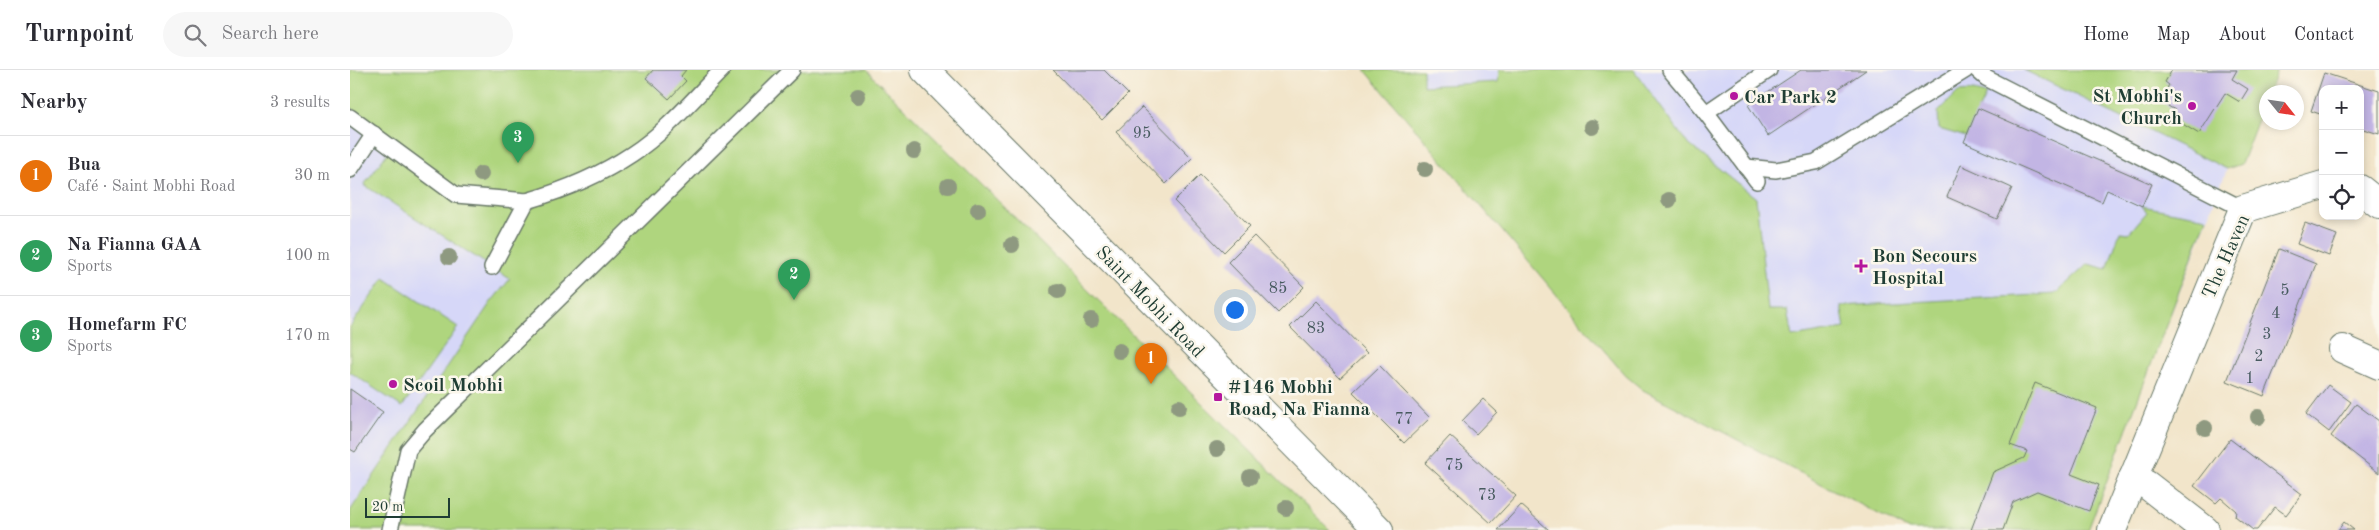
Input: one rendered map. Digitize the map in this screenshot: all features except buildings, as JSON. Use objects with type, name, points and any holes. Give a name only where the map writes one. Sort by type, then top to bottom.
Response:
[{"type":"main road","name":"Saint Mobhi Road","points":[[925,70],[1379,530]]},
{"type":"main road","name":"The Haven","points":[[2112,530],[2172,378],[2243,209],[2319,186]]},
{"type":"main road","points":[[2364,192],[2379,204]]},
{"type":"main road","points":[[2343,350],[2379,365]]},
{"type":"main road","points":[[2132,478],[2147,485],[2205,530]]},
{"type":"lane","points":[[350,117],[456,195],[527,201],[593,178],[634,153],[661,131],[722,70]]},
{"type":"lane","points":[[390,530],[408,450],[425,430],[792,70]]},
{"type":"lane","points":[[1670,70],[1706,113],[1757,182]]},
{"type":"lane","points":[[1706,113],[1769,70]]},
{"type":"lane","points":[[1746,167],[1776,170],[1816,162],[1966,70]]},
{"type":"lane","points":[[1977,70],[1986,78],[2243,209]]},
{"type":"lane","points":[[350,170],[374,134]]},
{"type":"lane","points":[[492,267],[527,201]]},
{"type":"shaded area","name":"Bon Secours Hospital","points":[[1365,70],[2024,70],[2227,169],[2171,314],[1785,357]]},
{"type":"shaded area","name":"Scoil Mobhi","points":[[350,107],[396,141],[365,185],[511,279],[491,302],[350,510]]},
{"type":"green space","points":[[350,70],[866,70],[1330,530],[350,530],[350,511],[491,302],[510,279],[364,185],[396,141],[350,107]]},
{"type":"green space","points":[[1365,70],[1423,70],[1423,86],[1498,82],[1499,70],[1634,70],[1687,143],[1756,198],[1768,310],[1787,310],[1792,337],[1845,328],[1841,306],[2055,294],[2088,264],[2107,269],[2120,232],[2129,233],[2147,212],[2142,206],[2207,218],[2088,530],[1909,530],[1643,390],[1625,375]]},
{"type":"green space","points":[[2024,70],[2277,70],[2271,85],[2259,85],[2259,117],[2241,164],[2227,169]]},
{"type":"green space","points":[[1973,91],[1986,94],[1966,137],[1939,129],[1938,112],[1958,92]]},
{"type":"green space","points":[[384,278],[458,327],[402,407],[350,372],[350,327]]},
{"type":"place","name":"Car Park 2","points":[[1734,96]]},
{"type":"place","name":"St Mobhi's Church","points":[[2192,106]]},
{"type":"place","name":"Homefarm FC","points":[[518,163]]},
{"type":"place","name":"Bon Secours Hospital","points":[[1861,266]]},
{"type":"place","name":"Na Fianna GAA","points":[[794,300]]},
{"type":"place","name":"Scoil Mobhi","points":[[393,384]]},
{"type":"place","name":"Bua","points":[[1151,384]]},
{"type":"place","name":"#146 Mobhi Road, Na Fianna","points":[[1218,397]]}]
